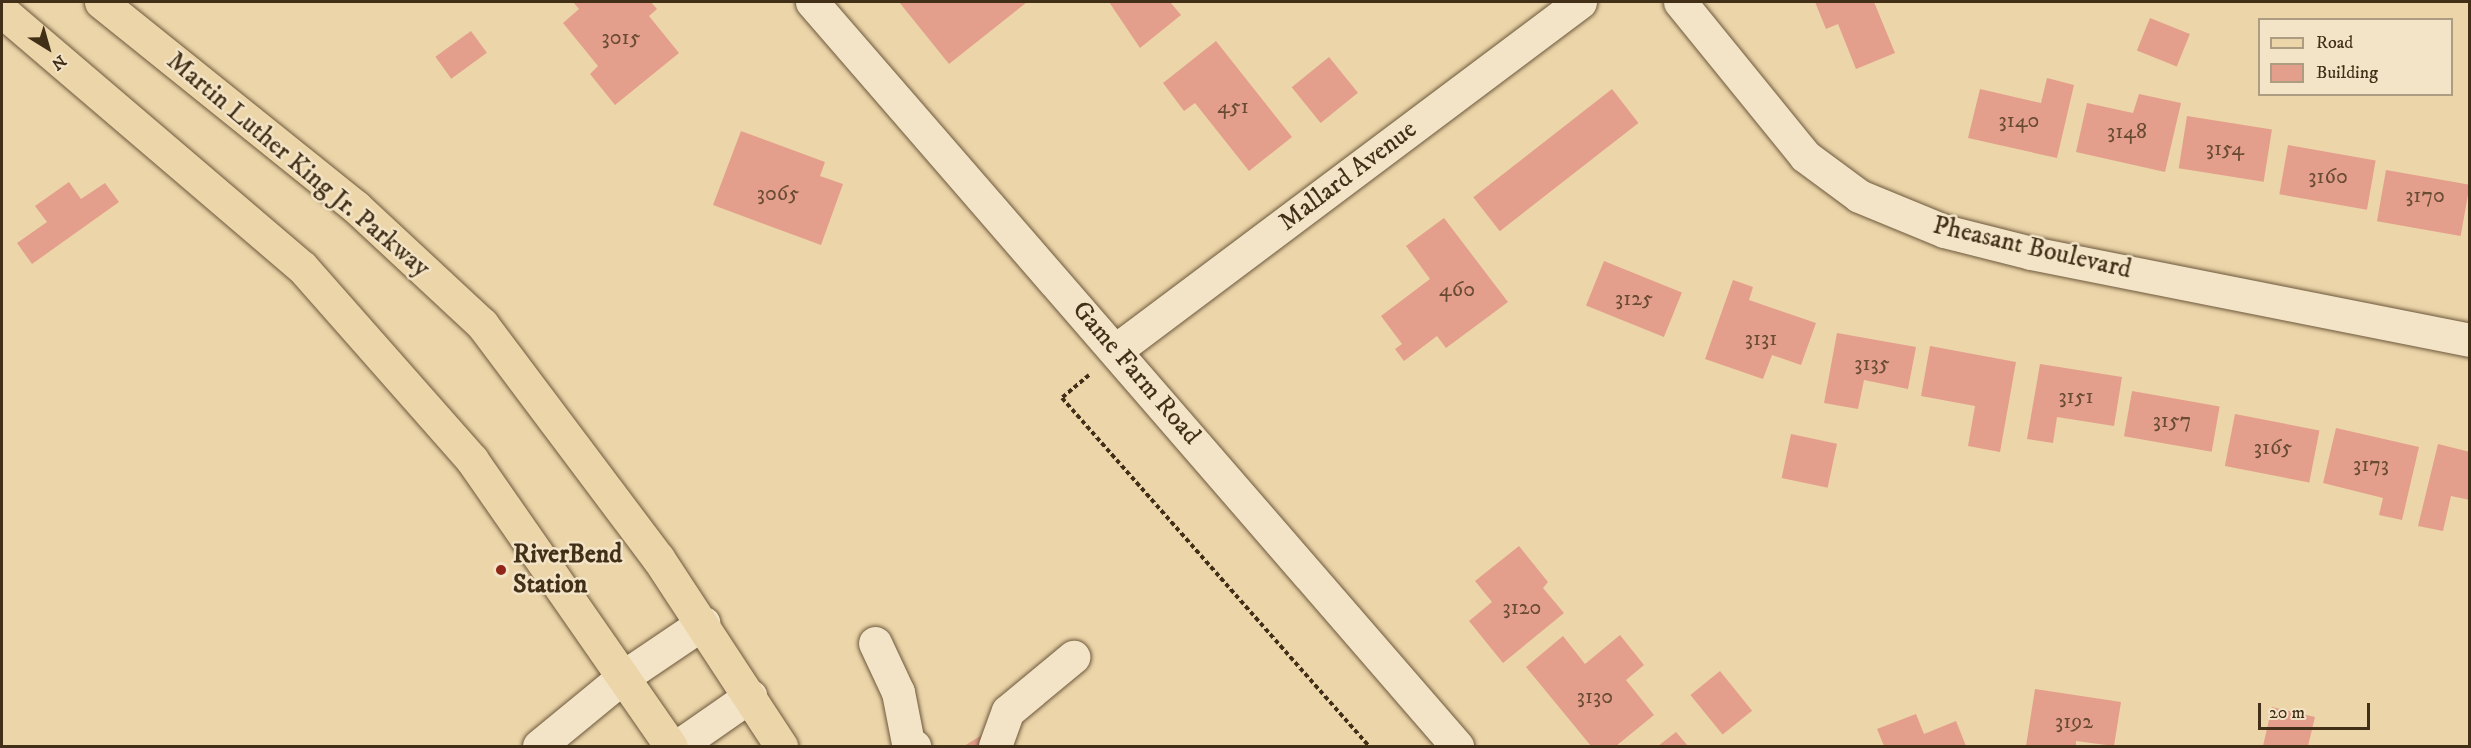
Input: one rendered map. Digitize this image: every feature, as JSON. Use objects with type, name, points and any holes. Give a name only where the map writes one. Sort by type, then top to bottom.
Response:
[{"type":"main road","name":"Martin Luther King Jr. Parkway","points":[[101,2],[356,207],[482,324],[703,623],[781,747]]},
{"type":"main road","points":[[2,11],[302,267],[472,460],[671,747]]},
{"type":"street","name":"Game Farm Road","points":[[812,2],[1116,350],[1457,747]]},
{"type":"street","name":"Mallard Avenue","points":[[1116,350],[1580,2]]},
{"type":"street","name":"Pheasant Boulevard","points":[[1680,2],[1805,156],[1859,196],[1944,231],[2031,253],[2469,340]]},
{"type":"street","points":[[539,747],[624,677],[703,623]]},
{"type":"street","points":[[875,643],[898,692],[910,746]]},
{"type":"street","points":[[995,747],[1008,711],[1073,657],[1029,712],[1019,747]]},
{"type":"street","points":[[678,747],[750,696]]},
{"type":"path","points":[[1116,350],[1062,398],[1369,747]]},
{"type":"building","points":[[573,2],[651,2],[657,9],[649,16],[679,53],[615,105],[590,74],[598,66],[563,23],[579,9]]},
{"type":"building","points":[[899,2],[1027,2],[949,64]]},
{"type":"building","points":[[1109,2],[1170,2],[1181,15],[1140,48]]},
{"type":"building","points":[[1815,2],[1874,2],[1895,53],[1856,69],[1838,24],[1826,29]]},
{"type":"building","points":[[2150,18],[2190,34],[2177,67],[2137,50]]},
{"type":"building","points":[[471,31],[487,53],[451,79],[435,57]]},
{"type":"building","points":[[1216,41],[1292,137],[1249,171],[1195,103],[1184,111],[1163,83]]},
{"type":"building","points":[[1329,57],[1358,93],[1321,123],[1292,87]]},
{"type":"building","points":[[2047,78],[2074,85],[2057,158],[1968,138],[1980,89],[2041,103]]},
{"type":"building","points":[[1612,89],[1638,123],[1500,231],[1473,197]]},
{"type":"building","points":[[2139,94],[2181,103],[2165,172],[2076,152],[2087,103],[2133,113]]},
{"type":"building","points":[[2187,116],[2272,129],[2264,182],[2179,168]]},
{"type":"building","points":[[741,131],[825,162],[820,176],[843,184],[821,245],[713,205]]},
{"type":"building","points":[[2288,145],[2376,160],[2367,210],[2279,194]]},
{"type":"building","points":[[2386,170],[2470,185],[2461,236],[2377,221]]},
{"type":"building","points":[[69,182],[81,199],[105,183],[119,202],[32,264],[17,243],[47,222],[35,206]]},
{"type":"building","points":[[1444,218],[1508,302],[1446,348],[1437,336],[1404,361],[1395,349],[1402,344],[1381,316],[1430,279],[1406,246]]},
{"type":"building","points":[[1604,261],[1682,292],[1664,337],[1586,306]]},
{"type":"building","points":[[1733,280],[1753,287],[1749,300],[1816,323],[1801,365],[1772,355],[1763,379],[1705,359]]},
{"type":"building","points":[[1837,333],[1916,347],[1908,389],[1864,380],[1858,409],[1824,403]]},
{"type":"building","points":[[1930,346],[2016,362],[2000,452],[1968,446],[1975,406],[1921,396]]},
{"type":"building","points":[[2040,364],[2122,377],[2114,426],[2057,417],[2053,443],[2027,439]]},
{"type":"building","points":[[2132,391],[2220,406],[2212,452],[2124,436]]},
{"type":"building","points":[[2235,414],[2319,430],[2309,482],[2225,466]]},
{"type":"building","points":[[2336,428],[2419,447],[2402,520],[2379,515],[2383,498],[2323,483]]},
{"type":"building","points":[[1791,434],[1837,444],[1828,488],[1782,478]]},
{"type":"building","points":[[2438,444],[2470,452],[2470,500],[2451,496],[2443,531],[2418,526]]},
{"type":"building","points":[[1519,546],[1548,582],[1543,588],[1564,613],[1503,663],[1469,621],[1492,602],[1475,581]]},
{"type":"building","points":[[1620,635],[1644,665],[1626,680],[1654,715],[1616,746],[1591,746],[1526,667],[1563,636],[1585,664]]},
{"type":"building","points":[[1720,671],[1752,711],[1723,735],[1690,695]]},
{"type":"building","points":[[2035,689],[2121,702],[2114,746],[2076,741],[2076,746],[2026,746]]},
{"type":"building","points":[[2272,707],[2315,717],[2308,746],[2263,746]]},
{"type":"building","points":[[1916,714],[1924,734],[1956,721],[1966,746],[1884,746],[1877,729]]},
{"type":"building","points":[[987,732],[996,746],[964,746]]},
{"type":"building","points":[[1676,732],[1688,746],[1658,746]]},
{"type":"place","name":"RiverBend Station","points":[[501,570]]}]
